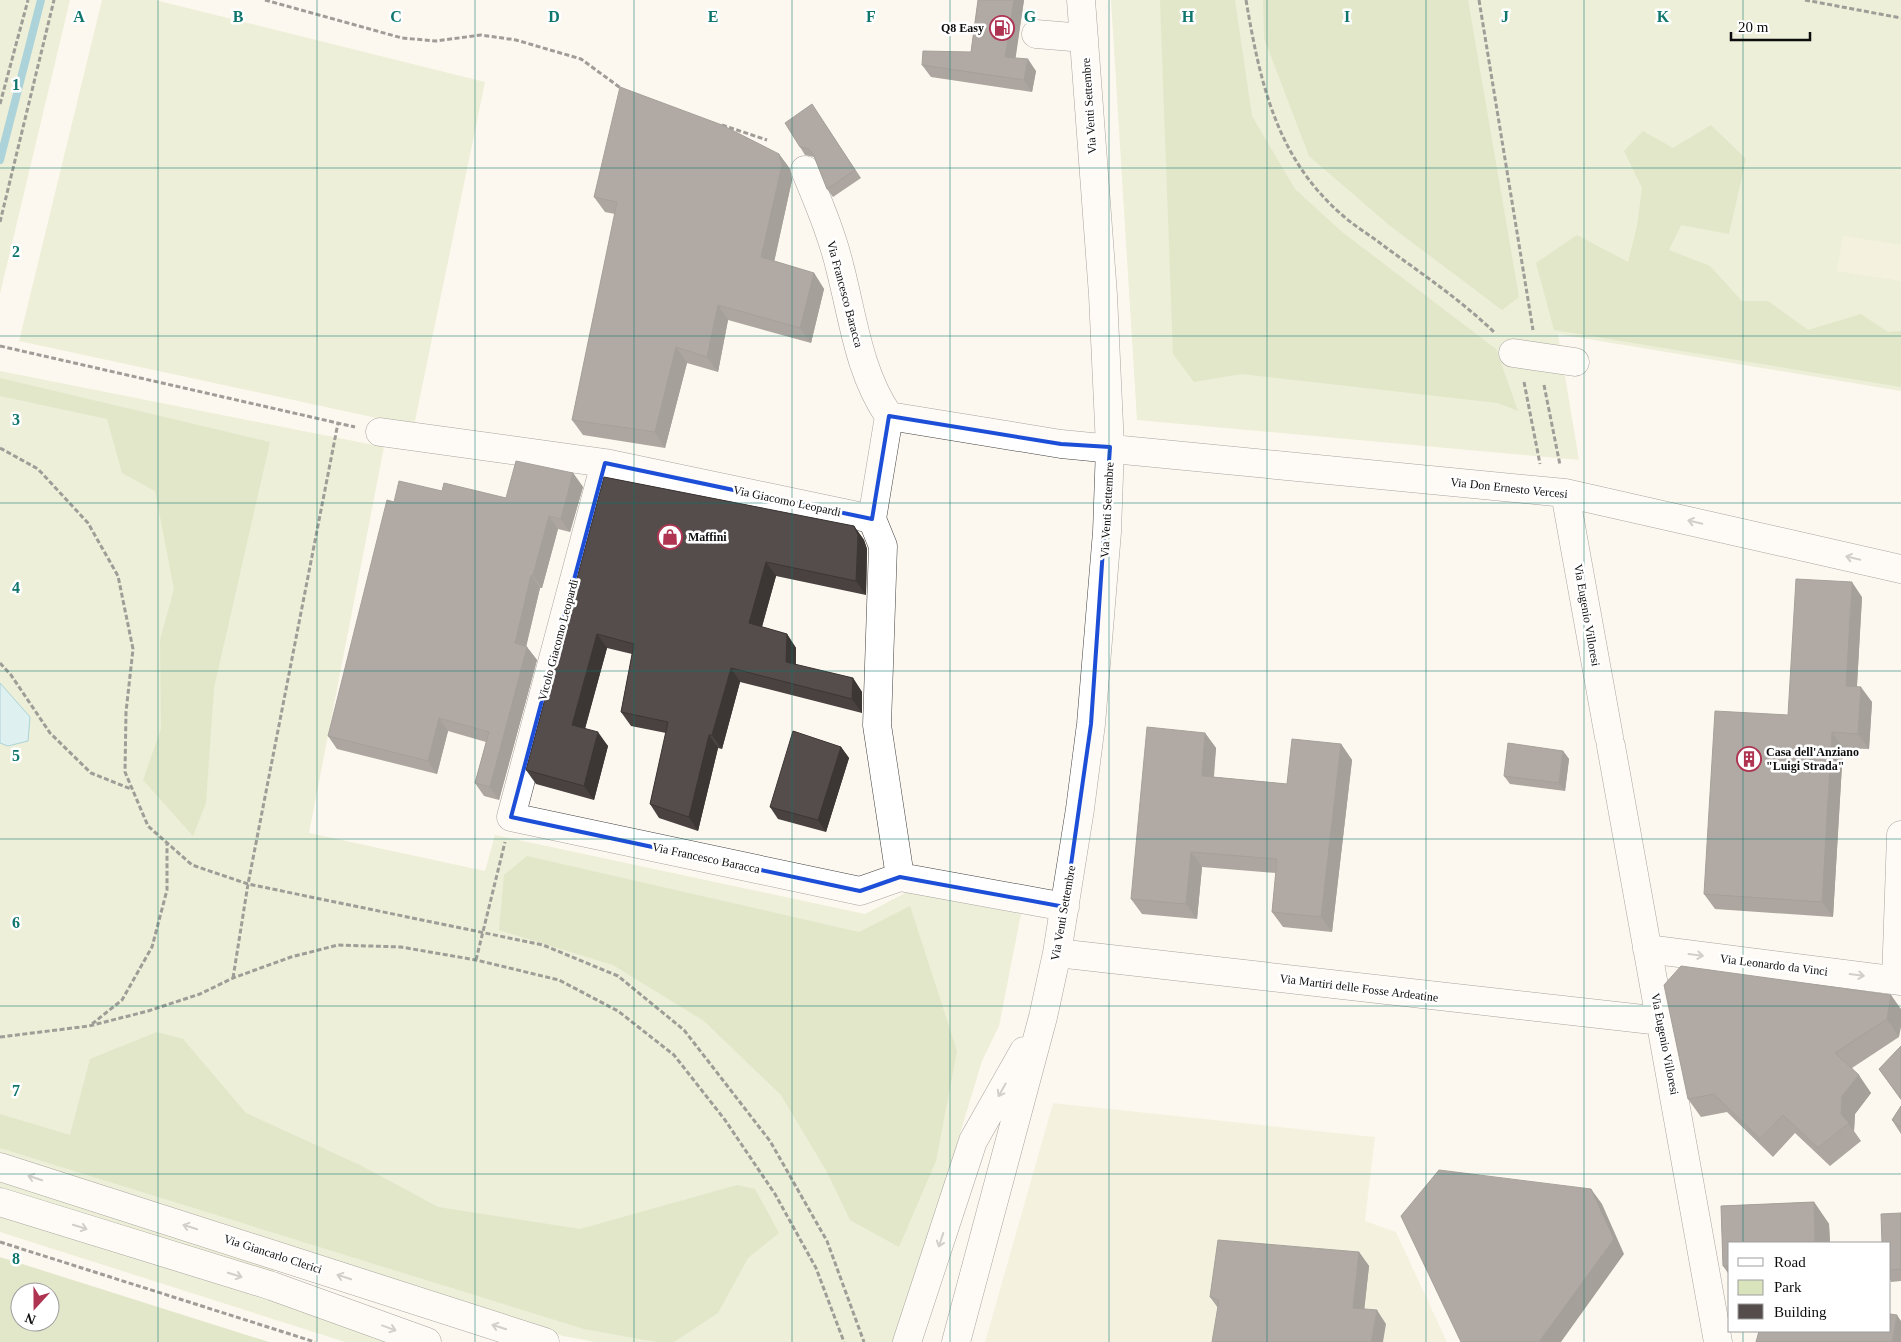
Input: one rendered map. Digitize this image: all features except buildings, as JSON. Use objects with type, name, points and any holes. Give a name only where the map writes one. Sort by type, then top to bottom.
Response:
[{"type":"street","name":"Via Venti Settembre","points":[[956,1342],[1043,1017],[1057,953],[1066,908],[1090,724],[1107,532],[1110,447],[1103,295],[1081,0]]},
{"type":"street","points":[[1036,34],[1084,38]]},
{"type":"street","name":"Via Francesco Baracca","points":[[805,170],[840,265],[858,344],[879,402],[889,416]]},
{"type":"street","points":[[1525,355],[1574,362]]},
{"type":"street","points":[[900,877],[877,725],[883,546],[872,519],[889,416],[1061,444],[1110,447]]},
{"type":"street","name":"Via Giacomo Leopardi","points":[[380,432],[605,463],[872,519]]},
{"type":"street","name":"Via Don Ernesto Vercesi","points":[[1110,447],[1553,492],[1901,568]]},
{"type":"street","name":"Vicolo Giacomo Leopardi","points":[[511,817],[605,463]]},
{"type":"street","name":"Via Eugenio Villoresi","points":[[1553,492],[1610,742],[1718,1342]]},
{"type":"street","name":"Via Francesco Baracca","points":[[511,817],[860,891],[900,877],[1066,908]]},
{"type":"street","points":[[1899,980],[1901,835]]},
{"type":"street","name":"Via Leonardo da Vinci","points":[[1648,949],[1899,980]]},
{"type":"street","name":"Via Martiri delle Fosse Ardeatine","points":[[1057,953],[1661,1021]]},
{"type":"street","name":"Via Venti Settembre","points":[[907,1342],[973,1141],[1043,1017]]},
{"type":"street","name":"Via Giancarlo Clerici","points":[[0,1167],[545,1342]]},
{"type":"street","points":[[0,1202],[272,1286],[427,1342]]},
{"type":"street","name":"Via Venti Settembre","points":[[942,1342],[971,1287]]},
{"type":"path","points":[[0,104],[28,0]]},
{"type":"path","points":[[0,222],[54,0]]},
{"type":"path","points":[[265,0],[402,38],[436,41],[481,35],[516,40],[581,59],[617,87],[626,91]]},
{"type":"path","points":[[1246,0],[1254,48],[1273,118],[1304,174],[1341,214],[1468,307],[1509,346],[1525,355]]},
{"type":"path","points":[[1479,0],[1525,355],[1553,492]]},
{"type":"path","points":[[1806,0],[1901,18]]},
{"type":"path","points":[[715,123],[766,140]]},
{"type":"path","points":[[0,346],[380,432]]},
{"type":"path","points":[[1525,355],[1522,370],[1539,454],[1553,492]]},
{"type":"path","points":[[233,978],[248,884],[338,423]]},
{"type":"path","points":[[0,448],[38,469],[88,523],[118,576],[133,649],[126,712],[125,772],[148,826],[192,865],[248,884],[543,945],[618,976],[684,1030],[770,1141],[827,1241],[864,1342]]},
{"type":"path","points":[[0,663],[11,675],[50,733],[90,773],[132,789]]},
{"type":"path","points":[[476,960],[511,817]]},
{"type":"path","points":[[89,1026],[122,1000],[152,947],[166,890],[167,843]]},
{"type":"path","points":[[0,1037],[89,1026],[200,994],[233,978],[291,957],[338,945],[402,947],[476,960],[559,980],[618,1011],[674,1055],[725,1120],[775,1194],[816,1268],[844,1342]]},
{"type":"path","points":[[0,1242],[315,1342]]},
{"type":"highlighted area","points":[[889,416],[1061,444],[1110,447],[1091,724],[1065,907],[900,877],[860,891],[511,817],[605,463],[872,519]]},
{"type":"green space","points":[[0,0],[70,0],[0,294]]},
{"type":"green space","points":[[102,0],[155,0],[485,82],[414,426],[19,341]]},
{"type":"green space","points":[[1111,0],[1901,0],[1901,391],[1558,334],[1579,460],[1137,420]]},
{"type":"green space","points":[[1160,0],[1235,0],[1252,116],[1295,189],[1342,232],[1496,349],[1518,411],[1498,403],[1242,374],[1194,382],[1173,354]]},
{"type":"green space","points":[[1263,0],[1468,0],[1519,297],[1502,310],[1389,225],[1309,156],[1264,38]]},
{"type":"green space","points":[[1711,125],[1746,159],[1729,234],[1681,225],[1669,250],[1710,266],[1742,301],[1768,301],[1808,330],[1861,314],[1888,332],[1901,331],[1901,387],[1554,330],[1536,263],[1577,235],[1628,262],[1637,226],[1642,188],[1624,151],[1643,131],[1673,148]]},
{"type":"green space","points":[[1843,236],[1901,245],[1901,281],[1837,271]]},
{"type":"green space","points":[[0,371],[384,447],[309,833],[485,871],[495,835],[865,914],[907,892],[1021,914],[999,1026],[982,1061],[897,1342],[595,1342],[563,1336],[0,1158]]},
{"type":"green space","points":[[0,378],[270,442],[214,688],[206,803],[193,836],[143,780],[161,729],[160,640],[174,589],[155,491],[122,473],[107,419],[0,396]]},
{"type":"green space","points":[[527,856],[859,932],[910,906],[957,1051],[936,1161],[899,1247],[850,1220],[827,1172],[781,1095],[704,1021],[613,965],[499,930],[504,875]]},
{"type":"green space","points":[[157,1032],[183,1039],[246,1113],[362,1166],[438,1207],[580,1229],[737,1185],[755,1189],[779,1233],[748,1258],[718,1313],[674,1342],[656,1342],[584,1329],[0,1148],[0,1114],[70,1135],[90,1059]]},
{"type":"green space","points":[[1053,1103],[1375,1137],[1365,1221],[1396,1232],[1447,1342],[985,1342]]},
{"type":"green space","points":[[0,1176],[281,1264],[278,1271],[260,1272],[0,1189]]},
{"type":"green space","points":[[0,1207],[275,1294],[390,1342],[345,1342],[0,1232]]},
{"type":"green space","points":[[0,1257],[269,1342],[0,1342]]},
{"type":"water","points":[[0,683],[30,717],[28,741],[8,746],[0,743]]},
{"type":"waterway","points":[[0,160],[41,0]]},
{"type":"place","name":"Q8 Easy","points":[[1002,28]]},
{"type":"place","name":"Maffini","points":[[670,537]]},
{"type":"place","name":"Casa dell'Anziano \"Luigi Strada\"","points":[[1749,759]]}]
